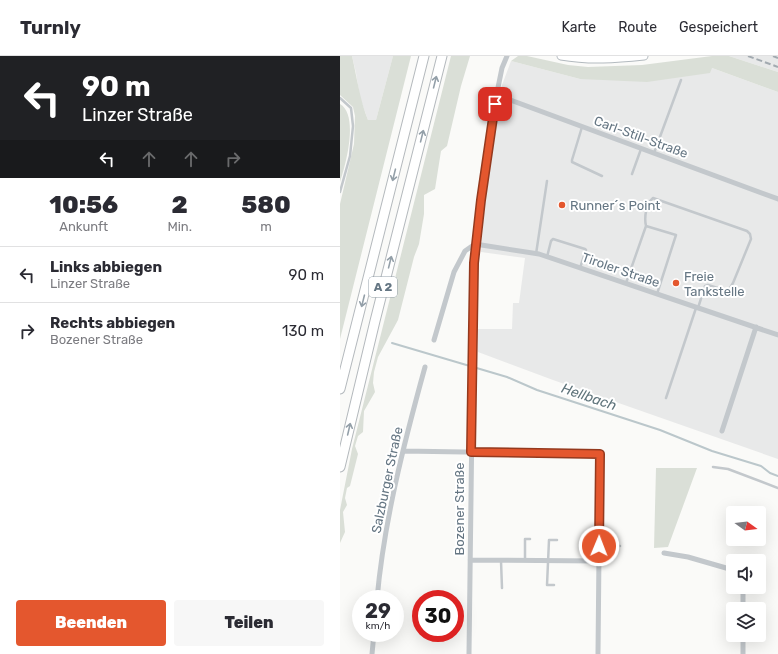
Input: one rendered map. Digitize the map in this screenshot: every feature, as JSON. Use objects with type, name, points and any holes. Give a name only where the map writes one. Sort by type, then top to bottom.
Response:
[{"type":"highway","name":"A 2","points":[[340,389],[424,56]]},
{"type":"highway","name":"A 2","points":[[340,467],[442,56]]},
{"type":"street","name":"Bozener Straße","points":[[469,654],[475,244],[493,112],[502,68],[507,56]]},
{"type":"street","points":[[562,56],[582,59],[610,60],[644,56]]},
{"type":"street","name":"Carl-Still-Straße","points":[[497,95],[778,199]]},
{"type":"street","points":[[434,340],[454,272],[465,251],[475,244]]},
{"type":"street","name":"Tiroler Straße","points":[[475,244],[547,257],[778,335]]},
{"type":"street","points":[[722,431],[756,327]]},
{"type":"street","name":"Salzburger Straße","points":[[378,590],[387,526],[403,451],[425,367]]},
{"type":"street","points":[[403,451],[600,454],[598,654]]},
{"type":"street","points":[[664,553],[688,557],[726,568]]},
{"type":"street","points":[[470,560],[599,561]]},
{"type":"street","points":[[372,654],[373,642]]},
{"type":"street","points":[[743,642],[743,654]]},
{"type":"lane","points":[[654,153],[681,80]]},
{"type":"lane","points":[[340,98],[351,108],[353,126],[350,156],[340,192]]},
{"type":"lane","points":[[583,127],[572,162],[602,176]]},
{"type":"lane","points":[[632,174],[642,149]]},
{"type":"lane","points":[[536,254],[547,181]]},
{"type":"lane","points":[[626,283],[646,226],[644,219],[646,212],[651,200],[654,198],[735,226],[747,231],[750,234],[751,239],[730,288],[724,290],[708,285],[705,286],[666,398]]},
{"type":"lane","points":[[646,226],[676,235],[657,294]]},
{"type":"lane","points":[[547,257],[551,241],[553,239],[584,249],[586,250],[580,268]]},
{"type":"lane","points":[[713,467],[728,469],[778,488]]},
{"type":"lane","points":[[525,560],[525,539],[530,539]]},
{"type":"lane","points":[[554,585],[547,585],[548,540],[557,540]]},
{"type":"lane","points":[[599,546],[620,546]]},
{"type":"lane","points":[[501,560],[500,578],[502,588]]},
{"type":"shaded area","points":[[340,56],[352,56],[361,97],[368,120],[376,120],[393,56],[411,56],[340,339],[340,204],[354,144],[355,116],[353,107],[340,95]]},
{"type":"shaded area","points":[[352,56],[393,56],[376,120],[368,120],[360,98]]},
{"type":"shaded area","points":[[451,56],[470,56],[461,86],[447,146],[441,151],[435,189],[424,195],[424,214],[419,244],[414,257],[398,320],[378,357],[373,383],[375,392],[364,411],[363,432],[358,436],[355,446],[358,454],[350,486],[347,488],[345,498],[347,505],[343,512],[345,532],[340,543],[340,510],[352,449]]},
{"type":"shaded area","points":[[518,56],[527,56],[568,65],[588,67],[642,65],[712,56],[729,56],[778,72],[778,92],[712,68],[710,73],[647,82],[580,79],[511,61]]},
{"type":"shaded area","points":[[729,56],[778,56],[778,72]]},
{"type":"shaded area","points":[[511,61],[580,79],[712,68],[778,92],[778,459],[478,352],[478,329],[512,329],[513,303],[519,303],[525,258],[481,252],[484,208],[502,85]]},
{"type":"shaded area","points":[[340,104],[346,110],[349,118],[350,129],[348,152],[340,182]]},
{"type":"shaded area","points":[[656,468],[697,468],[668,547],[654,548]]},
{"type":"waterway","name":"Hellbach","points":[[392,343],[507,377],[537,390],[660,430],[712,451],[761,466],[770,473],[778,476]]},
{"type":"railway","points":[[748,56],[778,67]]},
{"type":"railway","points":[[773,56],[778,58]]},
{"type":"place","name":"Runner´s Point","points":[[562,205]]},
{"type":"place","name":"Freie Tankstelle","points":[[676,283]]},
{"type":"route","points":[[495,104],[475,244],[471,452],[600,454],[599,546]]}]
